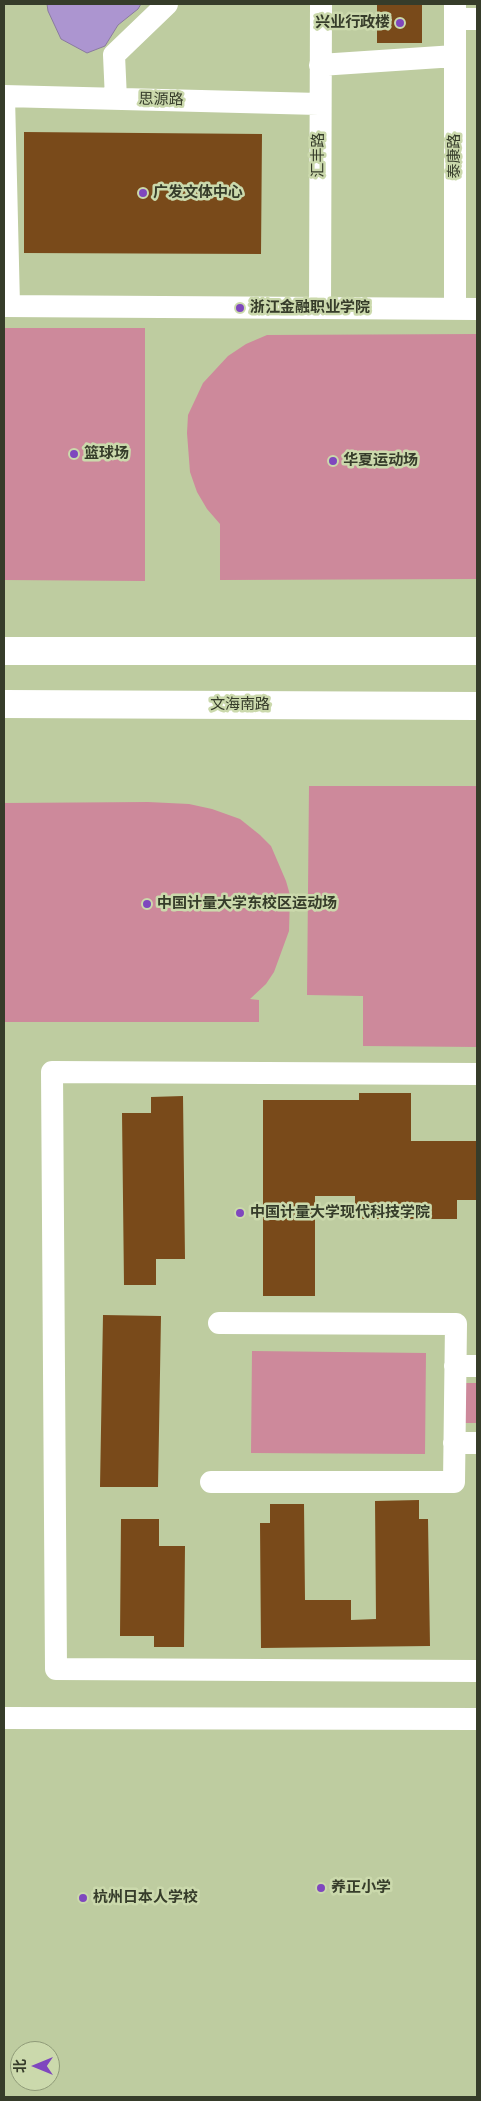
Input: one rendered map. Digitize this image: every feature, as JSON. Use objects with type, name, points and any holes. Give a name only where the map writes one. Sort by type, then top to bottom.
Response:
[{"type":"main road","points":[[4,651],[477,651]]},
{"type":"main road","name":"文海南路","points":[[4,704],[477,706]]},
{"type":"street","points":[[116,99],[114,55],[167,4]]},
{"type":"street","name":"汇丰路","points":[[320,307],[319,104],[321,4]]},
{"type":"street","name":"泰康路","points":[[463,14],[455,56],[466,309]]},
{"type":"street","points":[[320,65],[455,56]]},
{"type":"street","points":[[4,96],[6,305],[466,309]]},
{"type":"street","name":"思源路","points":[[4,96],[319,104]]},
{"type":"street","points":[[477,1074],[52,1072],[56,1669],[477,1671]]},
{"type":"street","points":[[211,1482],[454,1482],[454,1444],[466,1366],[456,1324],[218,1323]]},
{"type":"street","points":[[454,1444],[477,1443]]},
{"type":"street","points":[[4,1718],[477,1719]]},
{"type":"shaded area","points":[[47,4],[141,4],[138,9],[118,25],[105,46],[87,53],[61,39],[48,11]]},
{"type":"shaded area","name":"篮球场","points":[[4,328],[145,328],[145,581],[4,580]]},
{"type":"shaded area","name":"华夏运动场","points":[[477,334],[477,579],[220,580],[220,524],[207,509],[197,492],[190,472],[187,433],[188,415],[203,383],[228,356],[246,344],[267,335]]},
{"type":"shaded area","points":[[309,786],[477,786],[477,1047],[363,1046],[363,996],[307,995]]},
{"type":"shaded area","name":"中国计量大学东校区运动场","points":[[148,802],[189,804],[212,809],[240,819],[271,846],[290,895],[289,931],[274,972],[266,984],[250,999],[259,1000],[259,1022],[4,1022],[4,803]]},
{"type":"shaded area","points":[[252,1351],[426,1353],[425,1454],[251,1453]]},
{"type":"shaded area","points":[[465,1383],[477,1383],[477,1423],[465,1423]]},
{"type":"building","name":"兴业行政楼","points":[[377,4],[422,4],[422,43],[377,43]]},
{"type":"building","name":"广发文体中心","points":[[24,132],[262,134],[261,254],[24,253]]},
{"type":"building","points":[[359,1093],[411,1093],[411,1141],[477,1141],[477,1200],[457,1200],[457,1219],[355,1219],[355,1196],[315,1196],[315,1296],[263,1296],[263,1100],[359,1100]]},
{"type":"building","points":[[183,1096],[185,1259],[156,1259],[156,1285],[124,1285],[122,1113],[151,1113],[151,1097]]},
{"type":"building","points":[[103,1315],[161,1316],[158,1487],[100,1487]]},
{"type":"building","points":[[419,1500],[419,1519],[428,1519],[430,1646],[261,1648],[260,1523],[270,1523],[270,1504],[304,1504],[305,1600],[351,1600],[351,1620],[376,1619],[375,1501]]},
{"type":"building","points":[[121,1519],[159,1519],[159,1546],[185,1546],[184,1647],[154,1647],[154,1636],[120,1636]]},
{"type":"place","name":"兴业行政楼","points":[[400,23]]},
{"type":"place","name":"广发文体中心","points":[[143,193]]},
{"type":"place","name":"浙江金融职业学院","points":[[240,308]]},
{"type":"place","name":"篮球场","points":[[74,454]]},
{"type":"place","name":"华夏运动场","points":[[333,461]]},
{"type":"place","name":"中国计量大学东校区运动场","points":[[147,904]]},
{"type":"place","name":"中国计量大学现代科技学院","points":[[240,1213]]},
{"type":"place","name":"养正小学","points":[[321,1888]]},
{"type":"place","name":"杭州日本人学校","points":[[83,1898]]}]
